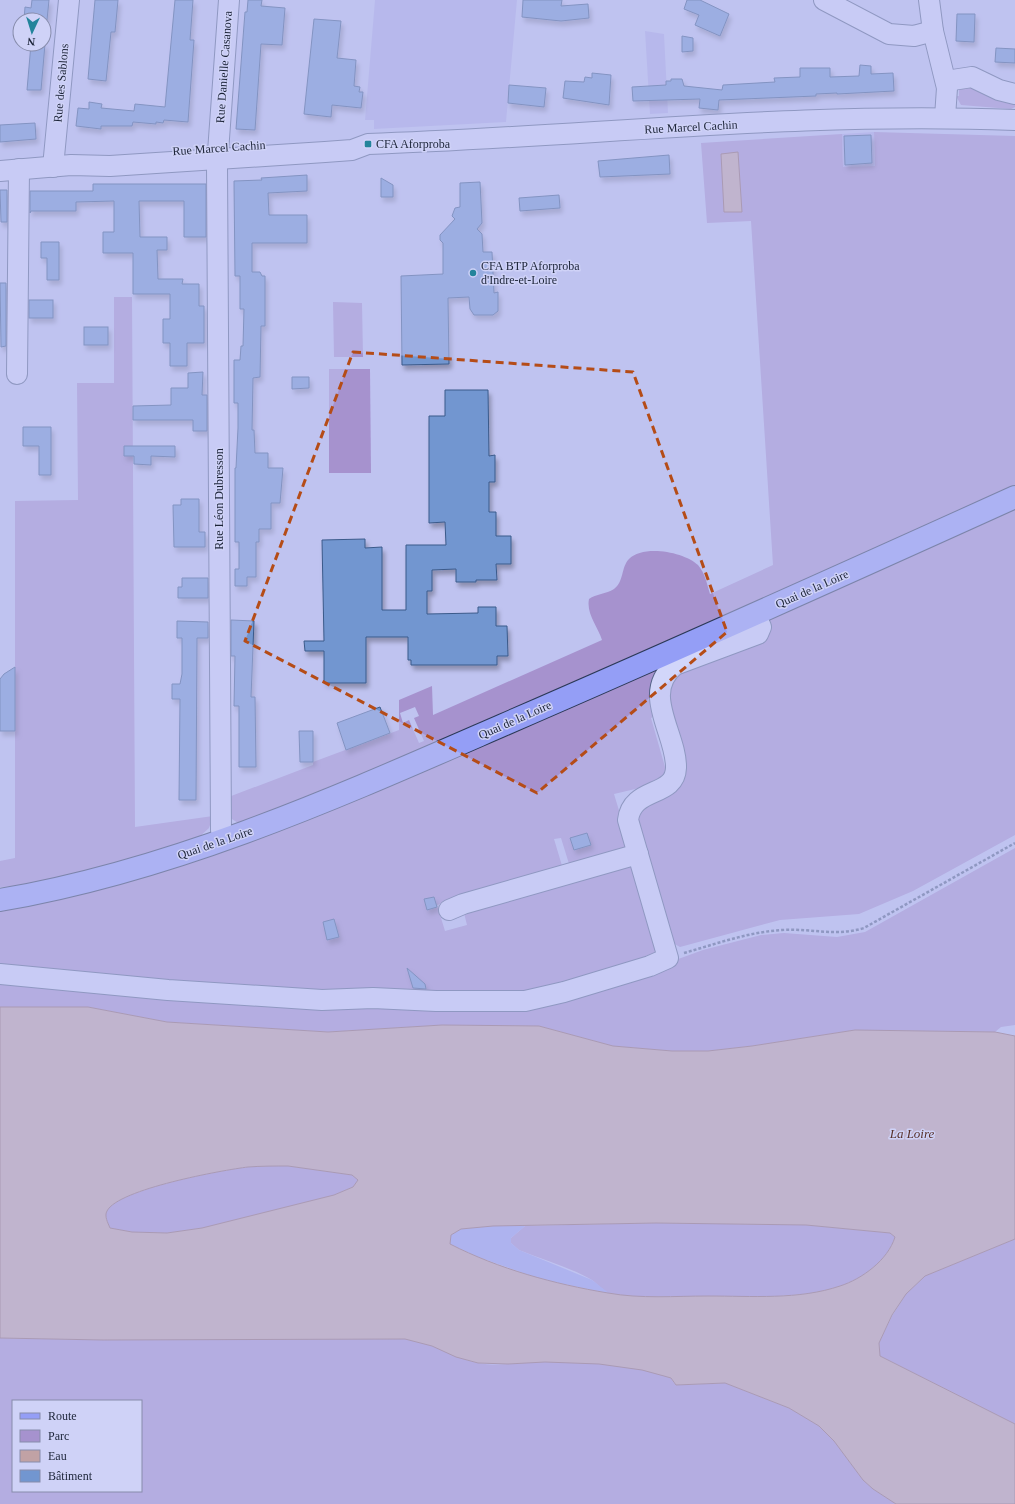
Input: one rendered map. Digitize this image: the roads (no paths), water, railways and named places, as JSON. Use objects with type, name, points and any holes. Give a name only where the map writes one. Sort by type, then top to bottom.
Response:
[{"type":"main road","name":"Quai de la Loire","points":[[0,900],[48,891],[150,865],[310,808],[756,615],[1015,497]]},
{"type":"street","name":"Rue des Sablons","points":[[62,166],[69,0]]},
{"type":"street","name":"Rue Danielle Casanova","points":[[217,152],[229,0]]},
{"type":"street","points":[[824,0],[889,34],[914,36],[933,31]]},
{"type":"street","points":[[929,0],[933,31],[948,92],[945,117]]},
{"type":"street","points":[[946,81],[972,77],[999,90],[1015,94]]},
{"type":"street","name":"Rue Marcel Cachin","points":[[10,170],[62,166],[110,166],[217,152],[352,150],[368,144],[860,118],[945,117],[1015,120]]},
{"type":"street","name":"Rue Léon Dubresson","points":[[217,152],[221,830],[223,840]]},
{"type":"street","points":[[10,170],[17,374]]},
{"type":"street","points":[[0,974],[168,990],[322,1000],[373,998],[436,1001],[525,1000],[564,992],[650,966],[668,958],[629,826],[630,809],[638,800],[669,784],[674,777],[676,770],[676,760],[662,712],[660,687],[666,673],[683,661],[758,634],[760,627],[756,615]]},
{"type":"street","points":[[448,910],[567,873],[638,854]]},
{"type":"water","points":[[738,152],[742,212],[724,212],[721,154]]},
{"type":"water","name":"La Loire","points":[[0,1007],[88,1007],[167,1022],[328,1032],[442,1025],[539,1026],[613,1046],[672,1051],[708,1051],[752,1046],[855,1030],[995,1032],[1015,1036],[1015,1239],[925,1276],[906,1294],[892,1315],[879,1343],[880,1356],[1015,1424],[1015,1504],[896,1504],[873,1489],[863,1480],[834,1441],[819,1426],[789,1408],[725,1383],[676,1385],[671,1378],[642,1370],[599,1364],[545,1362],[508,1364],[478,1363],[456,1357],[432,1346],[405,1339],[103,1340],[0,1338]],"holes":[[[288,1166],[352,1175],[358,1180],[353,1187],[334,1195],[202,1228],[167,1233],[132,1232],[110,1228],[107,1220],[107,1211],[115,1203],[130,1195],[150,1188],[195,1176],[235,1169]],[[656,1223],[806,1225],[890,1233],[895,1237],[887,1253],[873,1268],[857,1279],[848,1283],[808,1293],[758,1297],[645,1297],[608,1293],[567,1285],[507,1268],[450,1244],[451,1235],[461,1229],[493,1226]]]},
{"type":"place","name":"CFA Aforproba","points":[[368,144]]},
{"type":"place","name":"CFA BTP Aforproba d'Indre-et-Loire","points":[[473,273]]}]
